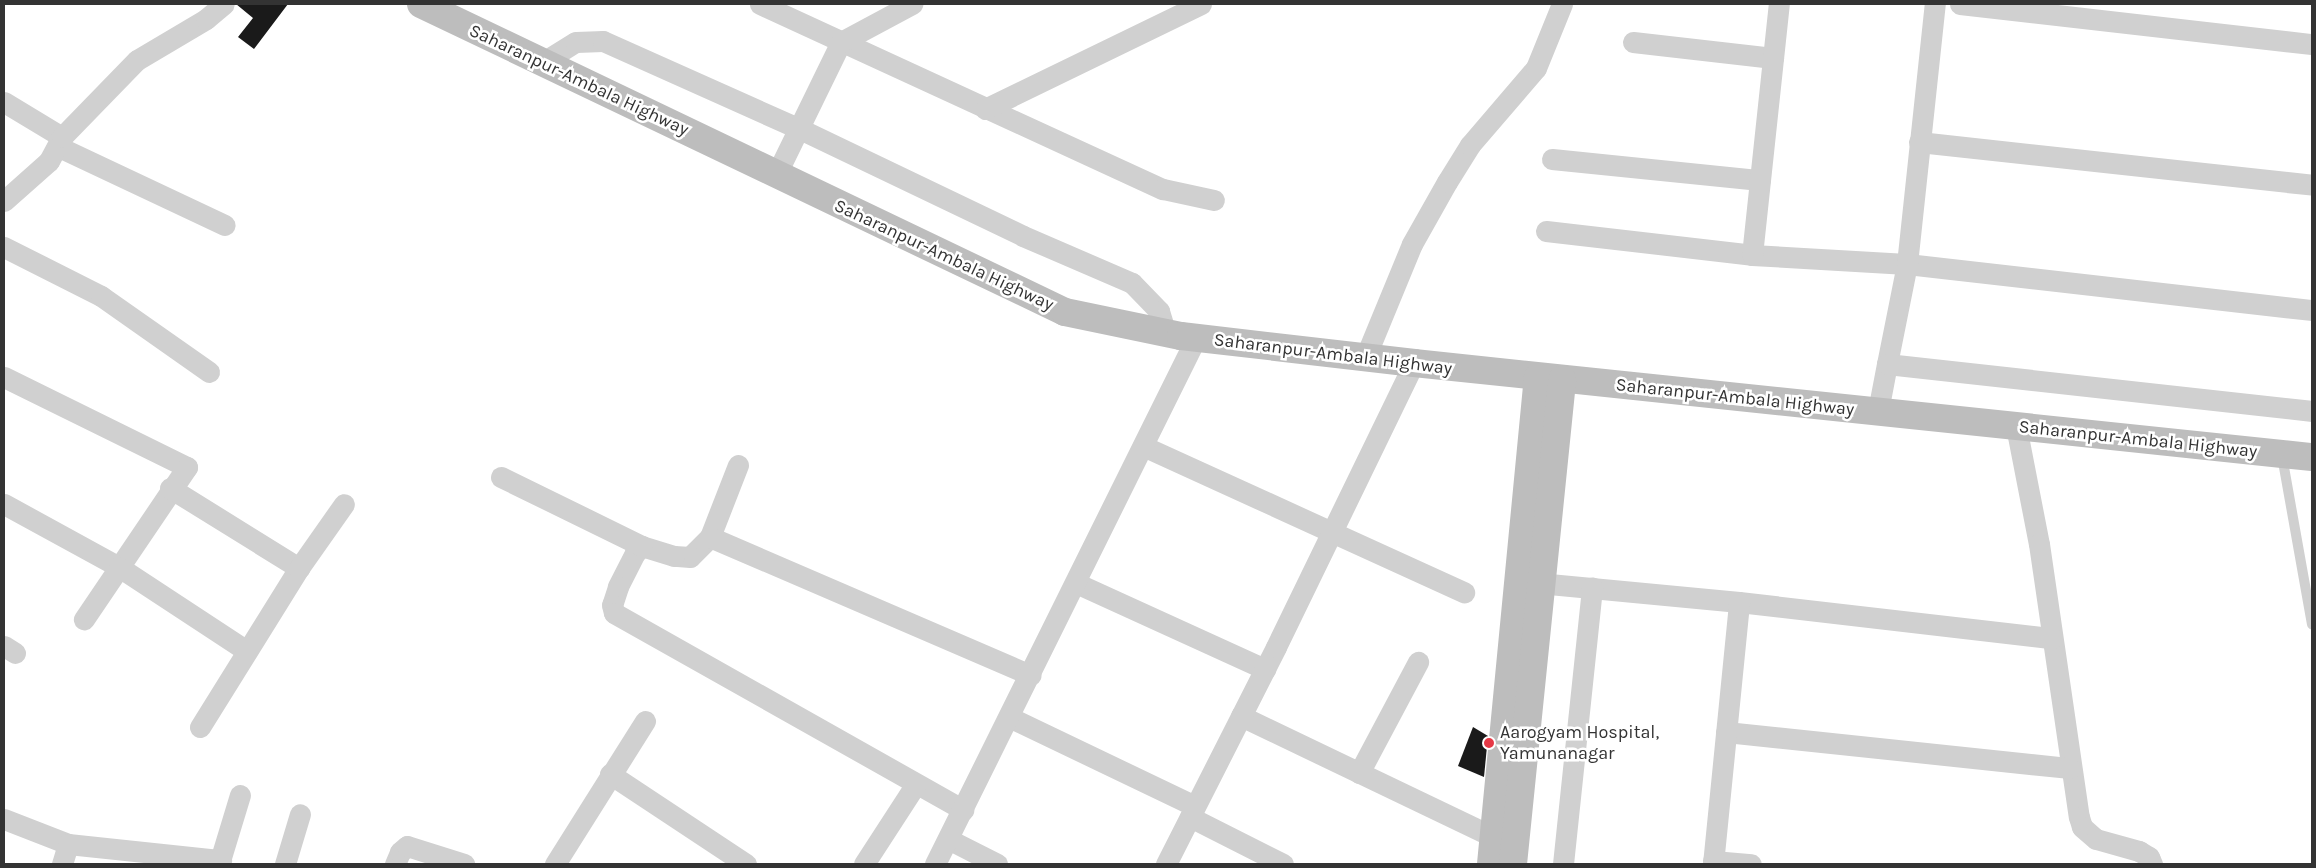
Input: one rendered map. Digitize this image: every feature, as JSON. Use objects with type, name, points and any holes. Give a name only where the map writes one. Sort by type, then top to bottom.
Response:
[{"type":"main road","name":"Saharanpur-Ambala Highway","points":[[421,4],[545,61],[776,175],[1065,312],[1166,334],[1414,364],[2312,457]]},
{"type":"main road","points":[[1513,864],[1530,582],[1550,378]]},
{"type":"main road","points":[[1491,864],[1493,837],[1530,582]]},
{"type":"street","points":[[4,202],[49,161],[61,142],[138,60],[206,19],[224,4]]},
{"type":"street","points":[[760,4],[1162,190],[1214,200]]},
{"type":"street","points":[[776,175],[841,42],[912,4]]},
{"type":"street","points":[[985,109],[1201,4]]},
{"type":"street","points":[[1365,358],[1412,244],[1446,182],[1470,145],[1536,68],[1562,4]]},
{"type":"street","points":[[1752,255],[1779,4]]},
{"type":"street","points":[[1878,411],[1907,264],[1919,142],[1936,4]]},
{"type":"street","points":[[1960,4],[2094,11],[2312,44]]},
{"type":"street","points":[[545,61],[576,42],[603,41],[800,129],[1023,236],[1132,282],[1159,312],[1166,334]]},
{"type":"street","points":[[1633,42],[1773,58]]},
{"type":"street","points":[[4,102],[61,142],[225,225]]},
{"type":"street","points":[[1919,142],[2312,185]]},
{"type":"street","points":[[1552,159],[1760,180]]},
{"type":"street","points":[[1546,231],[1752,255],[1907,264],[2312,310]]},
{"type":"street","points":[[4,247],[101,296],[209,372]]},
{"type":"street","points":[[935,864],[1031,676],[1196,338]]},
{"type":"street","points":[[1166,864],[1332,534],[1414,364]]},
{"type":"street","points":[[1888,364],[2312,411]]},
{"type":"street","points":[[4,377],[187,467],[170,488],[84,619]]},
{"type":"street","points":[[2016,426],[2039,544],[2070,768],[2082,827],[2096,839],[2139,851],[2149,857],[2152,864]]},
{"type":"street","points":[[1143,446],[1332,534],[1464,592]]},
{"type":"street","points":[[501,477],[642,546],[690,558],[710,537],[738,465]]},
{"type":"street","points":[[170,488],[299,568]]},
{"type":"street","points":[[4,504],[118,567],[247,651]]},
{"type":"street","points":[[200,727],[299,568],[344,504]]},
{"type":"street","points":[[710,537],[1031,676]]},
{"type":"street","points":[[642,546],[634,553],[618,587],[612,604],[614,613],[963,810]]},
{"type":"street","points":[[1530,582],[1739,602],[2052,638]]},
{"type":"street","points":[[1076,583],[1265,669]]},
{"type":"street","points":[[1562,864],[1592,588]]},
{"type":"street","points":[[1739,602],[1713,862],[1752,864]]},
{"type":"street","points":[[1359,773],[1418,662]]},
{"type":"street","points":[[1241,716],[1493,837]]},
{"type":"street","points":[[1009,718],[1192,812],[1283,864]]},
{"type":"street","points":[[555,864],[644,721]]},
{"type":"street","points":[[1726,732],[2070,768]]},
{"type":"street","points":[[610,774],[746,864]]},
{"type":"street","points":[[864,864],[916,784]]},
{"type":"street","points":[[4,819],[68,844],[220,862],[240,795]]},
{"type":"street","points":[[284,864],[300,814]]},
{"type":"street","points":[[948,839],[997,864]]},
{"type":"street","points":[[62,864],[68,844]]},
{"type":"street","points":[[395,864],[400,852],[407,846],[464,864]]},
{"type":"lane","points":[[2282,454],[2312,624]]},
{"type":"building","points":[[236,4],[288,4],[254,49],[238,37],[253,18]]},
{"type":"building","points":[[1473,727],[1488,736],[1484,777],[1458,766]]},
{"type":"place","name":"Aarogyam Hospital, Yamunanagar","points":[[1489,743]]}]
